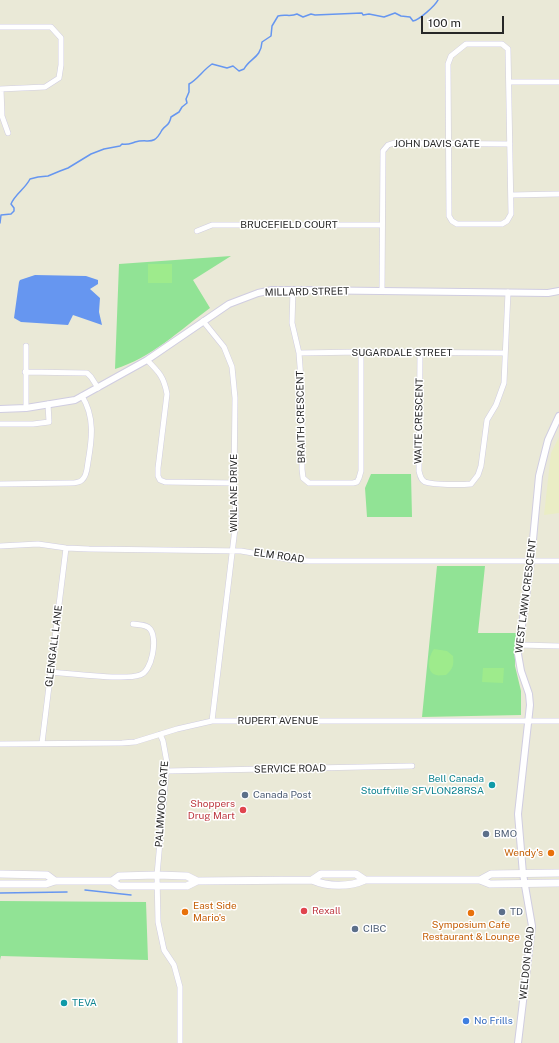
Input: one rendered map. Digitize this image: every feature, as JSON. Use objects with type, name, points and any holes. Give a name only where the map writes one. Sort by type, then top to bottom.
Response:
[{"type":"main road","points":[[480,880],[491,874],[559,873]]},
{"type":"main road","points":[[0,874],[47,875],[55,881]]},
{"type":"main road","points":[[312,880],[321,874],[356,874],[365,880]]},
{"type":"main road","points":[[0,884],[46,884],[55,881],[112,881],[119,876],[187,876],[197,881]]},
{"type":"main road","points":[[112,881],[118,886],[187,886],[197,881],[312,880],[321,884],[341,885],[356,884],[365,880],[480,880],[490,884],[559,883]]},
{"type":"street","points":[[0,27],[51,28],[61,38],[61,66],[59,78],[45,87],[0,89],[2,116],[8,133]]},
{"type":"street","points":[[466,44],[502,44],[508,49],[509,82],[511,214],[502,224],[457,224],[452,222],[449,216],[448,64],[451,56],[466,44]]},
{"type":"street","points":[[509,82],[559,82]]},
{"type":"street","name":"JOHN DAVIS GATE","points":[[382,291],[383,151],[388,145],[510,144]]},
{"type":"street","points":[[511,195],[559,194]]},
{"type":"street","name":"BRUCEFIELD COURT","points":[[197,231],[212,225],[382,225]]},
{"type":"street","name":"MILLARD STREET","points":[[0,409],[26,408],[75,400],[147,360],[229,304],[242,298],[272,290],[548,293],[559,291]]},
{"type":"street","name":"BRAITH CRESCENT","points":[[293,290],[292,323],[299,354],[302,393],[302,469],[303,478],[309,483],[353,483],[357,482],[360,478],[361,352]]},
{"type":"street","name":"WAITE CRESCENT","points":[[420,353],[420,478],[424,482],[431,483],[471,484],[478,476],[487,420],[496,405],[504,383],[508,292]]},
{"type":"street","name":"MILLARD STREET","points":[[548,293],[559,297]]},
{"type":"street","name":"WINLANE DRIVE","points":[[203,321],[224,347],[232,367],[235,398],[234,483],[236,520],[212,721]]},
{"type":"street","points":[[26,346],[26,408]]},
{"type":"street","name":"SUGARDALE STREET","points":[[299,354],[361,352],[505,353]]},
{"type":"street","points":[[147,360],[161,375],[165,383],[167,394],[158,468],[158,476],[160,480],[165,482],[234,483]]},
{"type":"street","points":[[25,372],[87,373],[91,376],[98,388]]},
{"type":"street","points":[[0,484],[70,483],[78,482],[83,479],[87,470],[92,431],[90,416],[82,396]]},
{"type":"street","points":[[0,424],[33,424],[49,422],[48,404]]},
{"type":"street","name":"WEST LAWN CRESCENT","points":[[523,874],[518,814],[530,705],[529,694],[520,671],[518,654],[531,561],[539,476],[548,440],[559,416]]},
{"type":"street","name":"ELM ROAD","points":[[0,546],[38,544],[66,548],[127,550],[233,550],[293,560],[309,561],[559,561]]},
{"type":"street","name":"GLENGALL LANE","points":[[42,744],[66,548]]},
{"type":"street","points":[[51,672],[119,677],[141,675],[146,671],[151,660],[154,636],[151,629],[144,625],[133,624]]},
{"type":"street","points":[[519,646],[559,646]]},
{"type":"street","name":"RUPERT AVENUE","points":[[0,744],[135,742],[212,721],[559,721]]},
{"type":"street","name":"PALMWOOD GATE","points":[[160,734],[163,741],[167,771],[157,876],[158,922],[164,950],[173,963],[180,987],[180,1043]]},
{"type":"street","name":"SERVICE ROAD","points":[[167,771],[412,766]]},
{"type":"street","name":"WELDON ROAD","points":[[518,1043],[532,926],[523,874]]},
{"type":"shaded area","points":[[559,437],[559,513],[544,515],[551,453]]},
{"type":"green space","points":[[231,256],[193,280],[210,308],[153,351],[115,369],[119,264]]},
{"type":"green space","points":[[148,264],[172,264],[172,283],[148,283]]},
{"type":"green space","points":[[371,474],[411,474],[412,517],[367,517],[365,488]]},
{"type":"green space","points":[[437,566],[485,566],[478,633],[516,633],[515,666],[521,691],[521,715],[422,717]]},
{"type":"green space","points":[[434,649],[447,651],[453,656],[452,667],[446,675],[437,675],[430,671],[429,663]]},
{"type":"green space","points":[[483,668],[504,668],[503,683],[482,682]]},
{"type":"green space","points":[[0,901],[146,902],[148,960],[1,956],[0,960]]},
{"type":"water","points":[[35,275],[86,276],[98,280],[98,284],[90,289],[100,298],[99,312],[102,325],[73,315],[68,325],[21,322],[14,318],[19,282],[20,280]]},
{"type":"waterway","points":[[0,223],[1,215],[11,214],[14,211],[11,204],[17,194],[30,179],[48,176],[68,168],[91,154],[104,149],[120,146],[122,144],[150,141],[156,138],[168,124],[171,117],[179,112],[187,103],[186,99],[189,92],[189,84],[212,64],[227,68],[233,66],[239,71],[244,69],[260,51],[262,42],[271,36],[272,26],[278,16],[297,14],[303,17],[311,14],[362,13],[363,15],[369,14],[384,17],[395,13],[401,16],[410,17],[413,21],[427,12],[438,0]]},
{"type":"waterway","points":[[85,890],[131,895]]},
{"type":"waterway","points":[[0,893],[67,892]]},
{"type":"place","name":"Bell Canada Stouffville SFVLON28RSA","points":[[492,785]]},
{"type":"place","name":"Canada Post","points":[[245,795]]},
{"type":"place","name":"Shoppers Drug Mart","points":[[243,810]]},
{"type":"place","name":"BMO","points":[[486,834]]},
{"type":"place","name":"Wendy's","points":[[551,853]]},
{"type":"place","name":"Rexall","points":[[304,911]]},
{"type":"place","name":"East Side Mario's","points":[[185,912]]},
{"type":"place","name":"TD","points":[[502,912]]},
{"type":"place","name":"Symposium Cafe Restaurant & Lounge","points":[[471,913]]},
{"type":"place","name":"CIBC","points":[[355,929]]},
{"type":"place","name":"TEVA","points":[[64,1003]]},
{"type":"place","name":"No Frills","points":[[466,1021]]}]
